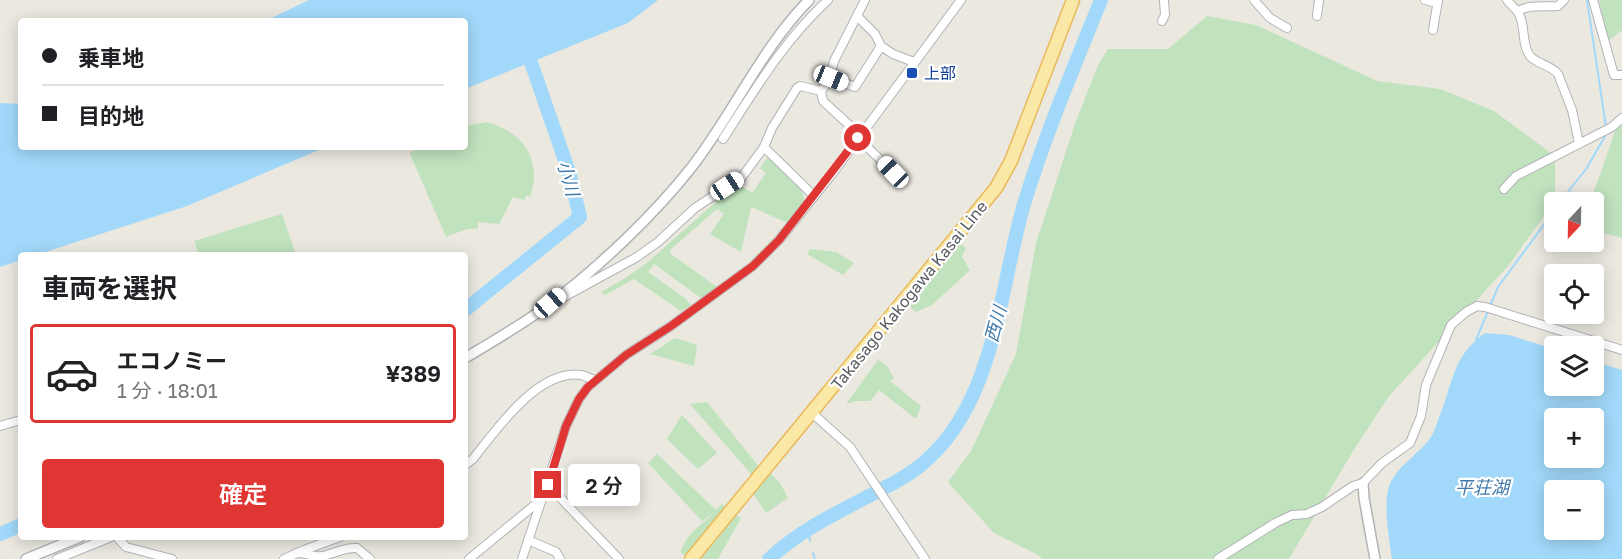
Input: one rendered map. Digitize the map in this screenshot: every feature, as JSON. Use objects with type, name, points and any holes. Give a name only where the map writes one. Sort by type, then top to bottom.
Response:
[{"type":"main road","name":"Takasago Kakogawa Kasai Line","points":[[691,559],[996,188],[1011,160],[1073,0]]},
{"type":"street","points":[[550,303],[616,247],[669,193],[690,168],[784,29],[809,0]]},
{"type":"street","points":[[723,139],[780,54],[828,0]]},
{"type":"street","points":[[866,0],[834,61],[831,78],[822,91],[822,101],[893,172]]},
{"type":"street","points":[[522,559],[566,426],[579,399],[595,380],[626,355],[671,326],[753,266],[779,240],[961,0]]},
{"type":"street","points":[[1162,21],[1165,11],[1164,0]]},
{"type":"street","points":[[1254,0],[1270,18],[1287,28]]},
{"type":"street","points":[[1317,16],[1318,0]]},
{"type":"street","points":[[1425,0],[1438,1],[1433,30]]},
{"type":"street","points":[[1507,0],[1518,12],[1526,48],[1531,57],[1555,69],[1558,74],[1572,110],[1580,143]]},
{"type":"street","points":[[1518,12],[1538,6],[1558,6],[1564,0]]},
{"type":"street","points":[[1593,0],[1614,75],[1622,75]]},
{"type":"street","points":[[858,17],[875,34],[881,46],[893,54],[914,62]]},
{"type":"street","points":[[831,78],[855,87],[881,46]]},
{"type":"street","points":[[468,356],[550,303],[637,257],[658,242],[695,208],[742,177],[764,147],[772,128],[797,88],[800,86],[822,91]]},
{"type":"street","points":[[1504,189],[1516,176],[1612,126],[1622,118]]},
{"type":"street","points":[[764,147],[813,195]]},
{"type":"street","points":[[1218,559],[1262,529],[1292,515],[1307,514],[1322,507],[1353,486],[1363,483],[1382,463],[1410,443],[1421,416],[1426,385],[1451,325],[1471,309],[1477,306],[1485,307],[1622,350]]},
{"type":"street","points":[[468,463],[520,402],[537,387],[568,376],[581,375],[595,380]]},
{"type":"street","points":[[812,413],[850,447],[926,559]]},
{"type":"street","points":[[0,426],[18,421]]},
{"type":"street","points":[[1363,483],[1376,559]]},
{"type":"street","points":[[548,485],[619,559]]},
{"type":"street","points":[[469,559],[542,499]]},
{"type":"street","points":[[26,559],[73,540]]},
{"type":"street","points":[[57,559],[104,540]]},
{"type":"street","points":[[120,540],[126,547],[172,559]]},
{"type":"street","points":[[284,559],[332,540]]},
{"type":"street","points":[[528,540],[556,552],[560,559]]},
{"type":"street","points":[[297,554],[308,553],[319,556],[353,548],[360,549],[370,559]]},
{"type":"green space","points":[[1599,0],[1622,0],[1622,30],[1608,41]]},
{"type":"green space","points":[[1207,16],[1256,25],[1377,81],[1440,89],[1494,111],[1555,156],[1555,192],[1544,192],[1544,216],[1508,266],[1389,396],[1353,451],[1289,559],[1043,559],[994,533],[948,482],[971,451],[1016,354],[1036,243],[1075,124],[1098,65],[1108,49],[1168,49]]},
{"type":"green space","points":[[487,122],[511,133],[520,140],[532,160],[533,184],[530,197],[527,195],[524,200],[513,197],[499,224],[478,222],[478,228],[464,230],[446,237],[410,154],[415,150],[468,150],[468,125]]},
{"type":"green space","points":[[1622,125],[1622,238],[1604,233],[1604,192],[1594,192],[1616,129]]},
{"type":"green space","points":[[768,157],[790,176],[803,195],[802,206],[788,223],[751,207],[741,252],[710,234],[724,214],[717,209],[670,250],[671,254],[717,287],[701,298],[654,264],[648,272],[685,298],[691,305],[681,311],[634,279],[605,295],[601,292],[648,262],[737,183],[752,193],[766,173],[760,168]]},
{"type":"green space","points":[[282,214],[295,252],[198,252],[194,241]]},
{"type":"green space","points":[[959,243],[966,248],[962,257],[970,270],[932,305],[916,312],[909,306]]},
{"type":"green space","points":[[810,249],[836,252],[854,263],[843,275],[807,254]]},
{"type":"green space","points":[[675,338],[697,345],[694,366],[650,354]]},
{"type":"green space","points":[[878,360],[887,366],[894,378],[890,381],[921,406],[916,419],[879,390],[870,401],[846,404]]},
{"type":"green space","points":[[707,402],[759,467],[752,475],[690,404]]},
{"type":"green space","points":[[682,415],[717,453],[698,469],[667,439]]},
{"type":"green space","points":[[657,454],[716,510],[722,504],[727,508],[686,557],[680,552],[687,539],[713,514],[702,521],[648,463]]},
{"type":"green space","points":[[769,472],[780,483],[788,498],[766,513],[752,492]]},
{"type":"green space","points":[[736,515],[741,518],[718,559],[701,559]]},
{"type":"water","points":[[309,0],[658,0],[628,23],[468,88],[468,18],[271,18]]},
{"type":"water","points":[[0,103],[18,104],[18,150],[319,150],[187,206],[45,252],[18,252],[18,261],[0,267]]},
{"type":"water","name":"平荘湖","points":[[1485,333],[1509,335],[1544,346],[1544,396],[1604,396],[1604,364],[1622,370],[1622,559],[1392,559],[1387,524],[1388,490],[1395,475],[1431,437],[1454,372],[1465,352]]},
{"type":"waterway","name":"西川","points":[[769,559],[792,540],[817,524],[916,469],[952,432],[969,403],[982,371],[993,338],[1016,236],[1032,178],[1101,0]]},
{"type":"waterway","points":[[1587,0],[1606,127]]},
{"type":"waterway","name":"小川","points":[[468,308],[580,217],[569,172],[525,45]]},
{"type":"waterway","points":[[1568,192],[1586,169],[1607,133]]},
{"type":"waterway","points":[[1476,340],[1498,287],[1544,225]]},
{"type":"waterway","name":"小川","points":[[0,534],[18,526]]},
{"type":"waterway","points":[[809,529],[810,541]]},
{"type":"waterway","points":[[813,553],[815,559]]},
{"type":"place","name":"上部","points":[[912,73]]},
{"type":"route","points":[[548,485],[566,426],[579,399],[588,387],[626,355],[671,326],[753,266],[779,240],[858,138]]}]
